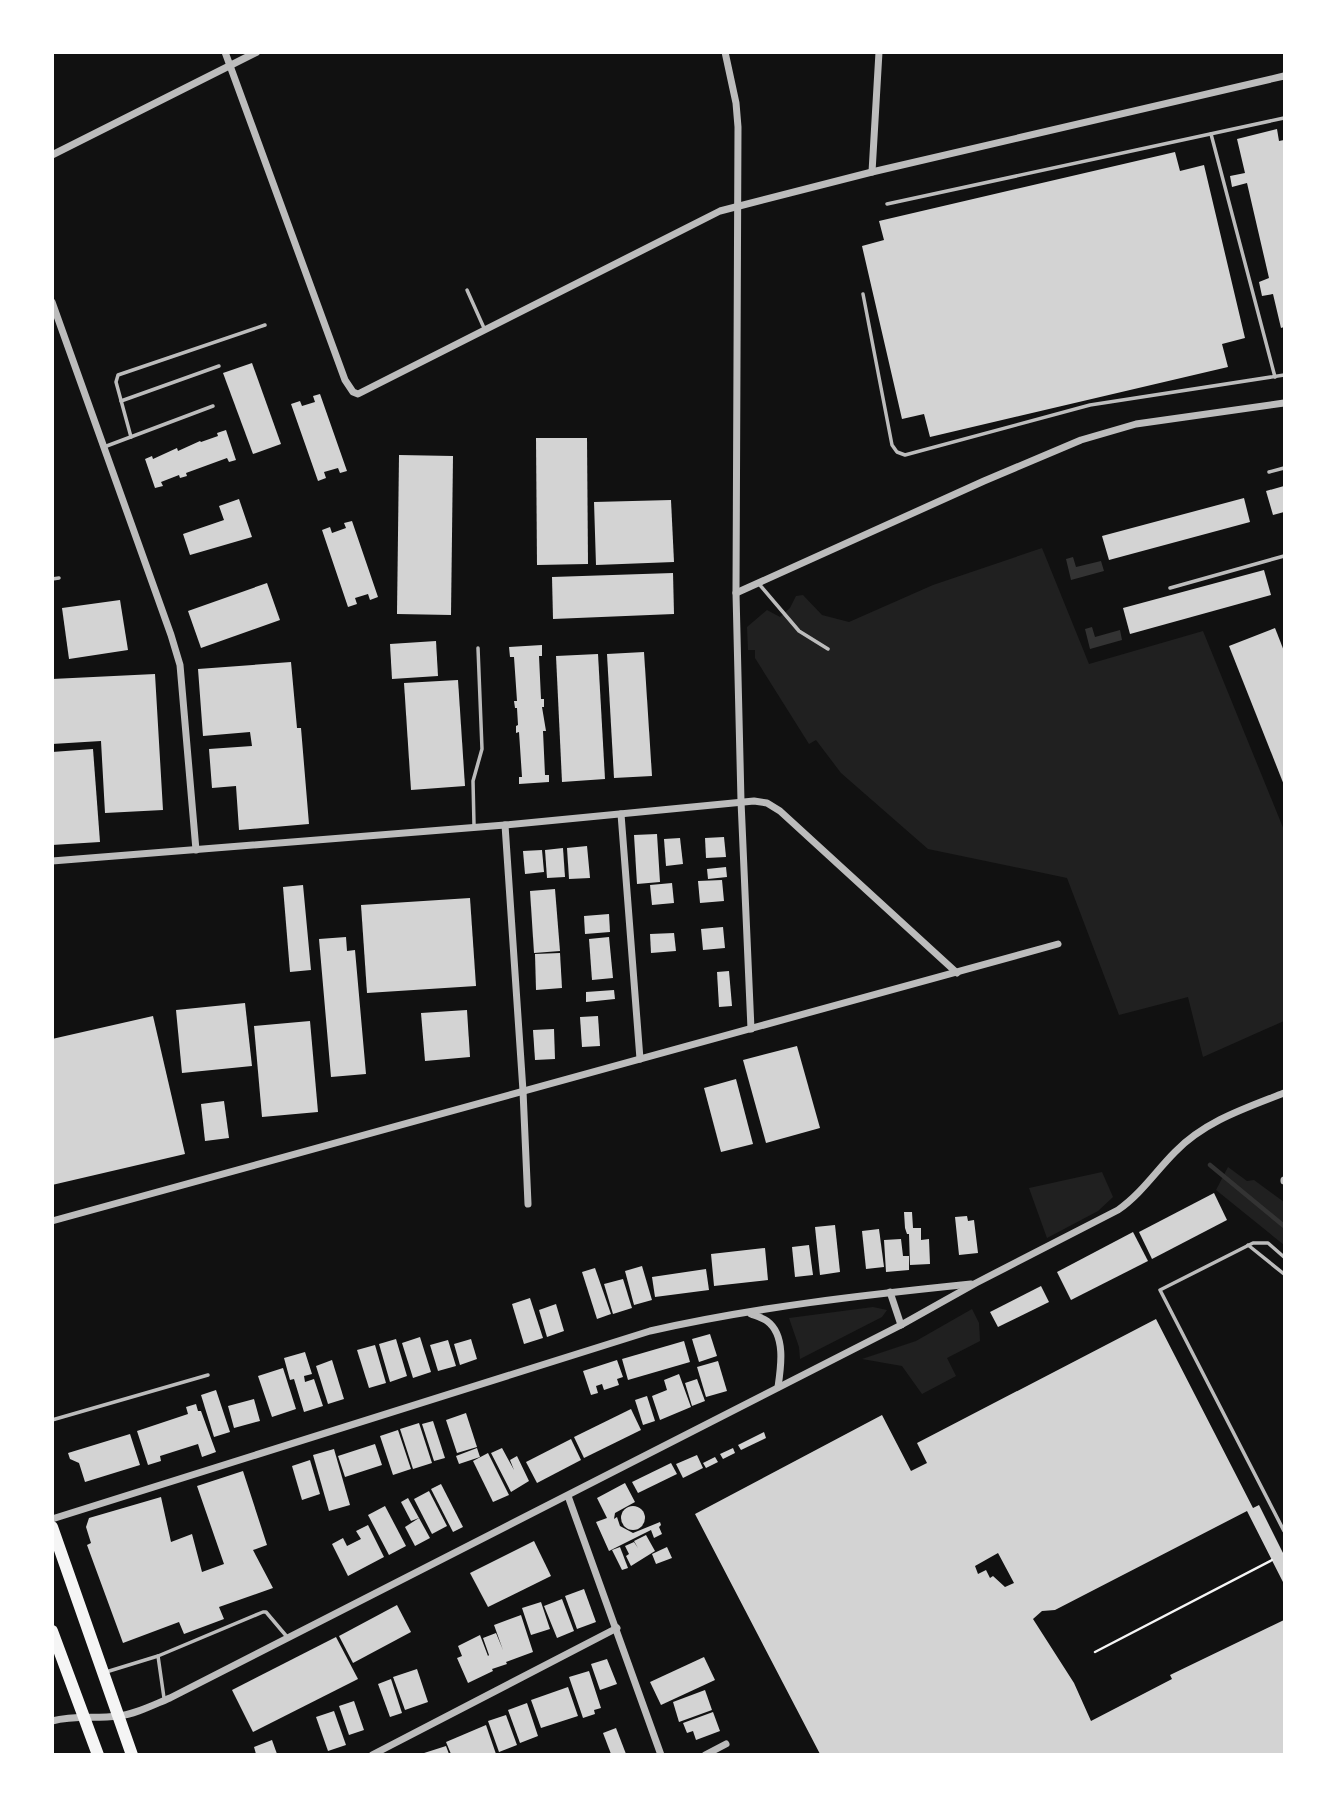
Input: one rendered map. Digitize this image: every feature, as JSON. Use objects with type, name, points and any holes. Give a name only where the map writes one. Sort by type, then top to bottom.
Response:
[{"type":"main road","points":[[52,1527],[132,1755]]},
{"type":"main road","points":[[52,1631],[98,1755]]},
{"type":"street","points":[[225,52],[345,380],[354,392],[364,393],[669,235],[737,206],[1284,76]]},
{"type":"street","points":[[52,155],[257,52]]},
{"type":"street","points":[[725,52],[736,103],[736,593],[741,801],[751,1029]]},
{"type":"street","points":[[872,172],[879,52]]},
{"type":"street","points":[[52,302],[180,665],[196,850]]},
{"type":"street","points":[[736,593],[1081,440],[1136,424],[1284,403]]},
{"type":"street","points":[[52,861],[474,828],[741,801],[767,803],[780,811],[957,973]]},
{"type":"street","points":[[621,814],[640,1059]]},
{"type":"street","points":[[505,825],[528,1205]]},
{"type":"street","points":[[52,1221],[1058,944]]},
{"type":"street","points":[[52,1721],[83,1716],[118,1716],[164,1700],[568,1496],[1118,1210],[1139,1193],[1176,1150],[1191,1138],[1230,1114],[1284,1093]]},
{"type":"street","points":[[52,1519],[603,1345],[683,1324],[890,1292],[976,1283]]},
{"type":"street","points":[[890,1292],[901,1325]]},
{"type":"street","points":[[749,1313],[768,1321],[779,1341],[781,1367],[778,1387]]},
{"type":"street","points":[[568,1496],[661,1755]]},
{"type":"street","points":[[372,1755],[617,1628]]},
{"type":"street","points":[[705,1755],[726,1744]]},
{"type":"lane","points":[[887,204],[1284,118]]},
{"type":"lane","points":[[1211,134],[1275,377]]},
{"type":"lane","points":[[467,290],[485,330]]},
{"type":"lane","points":[[863,294],[892,445],[897,452],[905,455],[1090,405],[1284,375]]},
{"type":"lane","points":[[131,437],[116,382],[120,373],[265,325]]},
{"type":"lane","points":[[121,401],[219,366]]},
{"type":"lane","points":[[104,447],[213,406]]},
{"type":"lane","points":[[1269,472],[1284,468]]},
{"type":"lane","points":[[1170,588],[1284,556]]},
{"type":"lane","points":[[52,579],[59,578]]},
{"type":"lane","points":[[758,583],[799,631],[828,649]]},
{"type":"lane","points":[[474,828],[473,781],[482,749],[478,648]]},
{"type":"lane","points":[[1284,1257],[1263,1241],[1247,1245],[1160,1290],[1284,1531]]},
{"type":"lane","points":[[1247,1245],[1284,1274]]},
{"type":"lane","points":[[52,1420],[208,1374]]},
{"type":"lane","points":[[103,1673],[158,1656],[263,1612],[266,1612],[288,1638]]},
{"type":"lane","points":[[158,1656],[164,1700]]},
{"type":"path","points":[[1095,1652],[1272,1560]]},
{"type":"shaded area","points":[[1042,548],[1089,664],[1203,631],[1284,830],[1284,1021],[1203,1057],[1188,997],[1119,1015],[1067,878],[928,849],[841,773],[816,740],[809,744],[755,658],[755,650],[748,650],[747,627],[767,610],[780,617],[790,608],[796,596],[803,595],[822,615],[849,622],[933,585]]},
{"type":"shaded area","points":[[1073,557],[1076,567],[1101,561],[1104,571],[1071,580],[1066,559]]},
{"type":"shaded area","points":[[1092,627],[1095,637],[1120,630],[1122,640],[1090,649],[1085,629]]},
{"type":"shaded area","points":[[1228,1167],[1247,1181],[1254,1180],[1284,1202],[1284,1245],[1216,1190]]},
{"type":"shaded area","points":[[1102,1172],[1113,1197],[1098,1211],[1047,1238],[1029,1188]]},
{"type":"shaded area","points":[[873,1307],[887,1310],[882,1317],[800,1359],[799,1347],[789,1318]]},
{"type":"shaded area","points":[[972,1309],[979,1323],[980,1341],[947,1358],[956,1376],[922,1394],[902,1366],[862,1359],[916,1341]]},
{"type":"building","points":[[1277,129],[1279,141],[1284,140],[1284,327],[1281,328],[1273,294],[1262,296],[1259,282],[1269,278],[1247,183],[1232,187],[1230,176],[1245,173],[1237,139]]},
{"type":"building","points":[[1175,152],[1180,171],[1204,165],[1245,338],[1222,344],[1228,367],[930,437],[924,414],[902,419],[862,246],[884,240],[879,221]]},
{"type":"building","points":[[252,363],[281,444],[253,454],[223,373]]},
{"type":"building","points":[[320,394],[347,471],[340,473],[338,468],[324,472],[326,478],[318,481],[291,404],[300,401],[302,406],[315,402],[313,396]]},
{"type":"building","points":[[226,430],[236,460],[229,462],[227,458],[186,473],[187,476],[180,478],[179,475],[161,482],[163,486],[155,488],[145,459],[152,456],[153,459],[177,448],[178,451],[218,436],[217,433]]},
{"type":"building","points":[[536,438],[587,438],[588,564],[537,565]]},
{"type":"building","points":[[399,455],[453,456],[451,615],[397,614]]},
{"type":"building","points":[[1284,486],[1284,512],[1273,515],[1266,491]]},
{"type":"building","points":[[1244,498],[1250,522],[1109,560],[1102,536]]},
{"type":"building","points":[[239,499],[252,537],[190,555],[183,534],[224,520],[219,506]]},
{"type":"building","points":[[671,500],[674,562],[596,565],[594,502]]},
{"type":"building","points":[[352,521],[378,597],[370,600],[368,594],[355,598],[357,604],[348,607],[322,530],[330,527],[332,533],[346,528],[344,523]]},
{"type":"building","points":[[1264,570],[1271,595],[1130,634],[1123,608]]},
{"type":"building","points":[[673,573],[674,614],[553,619],[552,577]]},
{"type":"building","points":[[267,583],[280,620],[201,648],[188,611]]},
{"type":"building","points":[[120,600],[128,650],[69,659],[62,608]]},
{"type":"building","points":[[1275,628],[1284,651],[1284,785],[1229,646]]},
{"type":"building","points":[[436,641],[438,676],[392,679],[390,644]]},
{"type":"building","points":[[542,645],[542,656],[539,656],[541,699],[544,699],[542,707],[546,731],[543,731],[545,775],[549,775],[549,782],[519,784],[519,777],[522,777],[519,732],[516,733],[518,725],[514,701],[517,701],[514,657],[510,657],[509,647]]},
{"type":"building","points":[[644,652],[652,776],[614,778],[607,654]]},
{"type":"building","points":[[598,654],[605,779],[562,782],[556,656]]},
{"type":"building","points":[[291,662],[297,728],[301,728],[309,824],[239,830],[236,786],[212,788],[209,749],[252,746],[250,732],[203,736],[198,669]]},
{"type":"building","points":[[155,674],[163,810],[105,813],[101,741],[52,744],[52,679]]},
{"type":"building","points":[[458,680],[465,786],[411,790],[404,683]]},
{"type":"building","points":[[93,749],[100,842],[52,845],[52,752]]},
{"type":"building","points":[[657,834],[660,882],[637,884],[634,835]]},
{"type":"building","points":[[724,837],[726,857],[706,858],[705,838]]},
{"type":"building","points":[[680,838],[683,864],[666,866],[664,839]]},
{"type":"building","points":[[587,846],[590,878],[569,879],[567,848]]},
{"type":"building","points":[[563,848],[565,877],[547,878],[545,850]]},
{"type":"building","points":[[542,850],[544,872],[525,874],[523,851]]},
{"type":"building","points":[[726,867],[727,877],[708,879],[707,869]]},
{"type":"building","points":[[722,880],[724,901],[700,903],[698,881]]},
{"type":"building","points":[[672,883],[674,903],[652,905],[650,885]]},
{"type":"building","points":[[303,885],[311,970],[290,972],[283,887]]},
{"type":"building","points":[[555,889],[560,951],[534,953],[530,891]]},
{"type":"building","points":[[470,898],[476,986],[367,993],[361,905]]},
{"type":"building","points":[[609,914],[610,932],[585,934],[584,916]]},
{"type":"building","points":[[723,927],[725,948],[703,950],[701,929]]},
{"type":"building","points":[[674,933],[676,951],[651,953],[650,934]]},
{"type":"building","points":[[346,937],[347,951],[355,950],[366,1074],[331,1077],[319,939]]},
{"type":"building","points":[[609,937],[613,978],[592,980],[589,939]]},
{"type":"building","points":[[560,953],[562,988],[536,990],[535,954]]},
{"type":"building","points":[[729,971],[732,1006],[719,1007],[717,972]]},
{"type":"building","points":[[614,990],[615,999],[586,1002],[586,992]]},
{"type":"building","points":[[245,1003],[252,1066],[182,1073],[176,1010]]},
{"type":"building","points":[[467,1010],[470,1057],[425,1061],[421,1013]]},
{"type":"building","points":[[153,1016],[185,1154],[52,1185],[52,1039]]},
{"type":"building","points":[[598,1016],[600,1046],[582,1047],[580,1017]]},
{"type":"building","points":[[310,1021],[318,1112],[262,1117],[254,1026]]},
{"type":"building","points":[[554,1029],[555,1059],[535,1060],[533,1030]]},
{"type":"building","points":[[797,1046],[820,1128],[766,1143],[743,1060]]},
{"type":"building","points":[[736,1079],[753,1144],[721,1152],[704,1088]]},
{"type":"building","points":[[224,1101],[229,1138],[205,1141],[201,1104]]},
{"type":"building","points":[[1214,1193],[1227,1220],[1152,1259],[1139,1232]]},
{"type":"building","points":[[904,1212],[912,1212],[913,1228],[921,1228],[921,1240],[929,1239],[930,1264],[910,1265],[909,1234],[905,1228]]},
{"type":"building","points":[[967,1216],[968,1221],[974,1220],[978,1253],[959,1255],[955,1217]]},
{"type":"building","points":[[835,1225],[840,1272],[820,1275],[815,1227]]},
{"type":"building","points":[[879,1229],[884,1267],[866,1269],[862,1231]]},
{"type":"building","points":[[1133,1232],[1148,1261],[1071,1300],[1057,1272]]},
{"type":"building","points":[[901,1239],[903,1256],[909,1256],[909,1270],[886,1272],[884,1240]]},
{"type":"building","points":[[809,1245],[813,1275],[795,1277],[792,1247]]},
{"type":"building","points":[[765,1248],[768,1280],[714,1286],[711,1254]]},
{"type":"building","points":[[642,1266],[652,1300],[634,1305],[625,1271]]},
{"type":"building","points":[[595,1268],[611,1314],[597,1319],[582,1272]]},
{"type":"building","points":[[706,1269],[709,1290],[655,1297],[652,1277]]},
{"type":"building","points":[[623,1279],[632,1308],[613,1314],[604,1284]]},
{"type":"building","points":[[1041,1286],[1049,1302],[998,1327],[990,1312]]},
{"type":"building","points":[[530,1298],[543,1338],[524,1344],[512,1304]]},
{"type":"building","points":[[556,1304],[564,1331],[547,1337],[539,1310]]},
{"type":"building","points":[[1156,1319],[1253,1508],[1259,1505],[1284,1555],[1284,1584],[1247,1511],[1055,1610],[1042,1611],[1033,1619],[1074,1683],[1091,1721],[1172,1679],[1170,1675],[1284,1620],[1284,1754],[820,1754],[695,1514],[882,1415],[911,1471],[927,1463],[917,1443]],"holes":[[[998,1553],[1014,1583],[1005,1587],[993,1576],[990,1578],[986,1570],[978,1574],[975,1566]]]},
{"type":"building","points":[[710,1334],[717,1356],[699,1362],[692,1339]]},
{"type":"building","points":[[420,1337],[431,1372],[413,1378],[402,1343]]},
{"type":"building","points":[[396,1339],[407,1376],[390,1382],[379,1344]]},
{"type":"building","points":[[471,1339],[477,1359],[460,1365],[454,1344]]},
{"type":"building","points":[[448,1340],[456,1366],[438,1371],[430,1345]]},
{"type":"building","points":[[684,1341],[690,1362],[628,1380],[622,1359]]},
{"type":"building","points":[[375,1345],[386,1383],[369,1388],[357,1350]]},
{"type":"building","points":[[305,1352],[312,1374],[304,1376],[305,1382],[314,1379],[323,1406],[304,1412],[284,1358]]},
{"type":"building","points":[[332,1360],[344,1399],[328,1404],[316,1366]]},
{"type":"building","points":[[617,1360],[623,1377],[617,1379],[619,1385],[604,1390],[602,1384],[596,1386],[598,1393],[591,1395],[583,1371]]},
{"type":"building","points":[[718,1361],[727,1391],[706,1397],[697,1367]]},
{"type":"building","points":[[283,1368],[296,1409],[272,1417],[258,1376]]},
{"type":"building","points":[[679,1374],[691,1407],[660,1420],[652,1396],[667,1390],[664,1380]]},
{"type":"building","points":[[697,1379],[705,1401],[692,1406],[685,1383]]},
{"type":"building","points":[[216,1390],[230,1432],[214,1437],[201,1395]]},
{"type":"building","points":[[647,1396],[655,1421],[643,1425],[635,1400]]},
{"type":"building","points":[[254,1399],[260,1421],[234,1428],[228,1406]]},
{"type":"building","points":[[196,1404],[216,1452],[202,1457],[198,1444],[160,1456],[161,1461],[148,1465],[137,1431],[188,1414],[186,1407]]},
{"type":"building","points":[[631,1409],[641,1430],[584,1458],[574,1437]]},
{"type":"building","points":[[466,1413],[477,1447],[457,1453],[446,1420]]},
{"type":"building","points":[[433,1421],[445,1458],[434,1461],[422,1424]]},
{"type":"building","points":[[419,1423],[432,1463],[413,1469],[400,1429]]},
{"type":"building","points":[[398,1430],[411,1469],[393,1475],[380,1436]]},
{"type":"building","points":[[764,1432],[766,1438],[741,1450],[738,1445]]},
{"type":"building","points":[[130,1434],[140,1465],[85,1482],[79,1463],[70,1459],[68,1453]]},
{"type":"building","points":[[571,1439],[581,1460],[537,1483],[526,1462]]},
{"type":"building","points":[[375,1444],[382,1465],[345,1477],[338,1456]]},
{"type":"building","points":[[477,1448],[480,1457],[459,1464],[456,1456]]},
{"type":"building","points":[[502,1448],[514,1470],[510,1460],[517,1456],[529,1481],[511,1492],[491,1453]]},
{"type":"building","points":[[733,1448],[735,1453],[723,1459],[720,1454]]},
{"type":"building","points":[[334,1449],[350,1505],[329,1511],[313,1455]]},
{"type":"building","points":[[488,1453],[509,1495],[493,1502],[473,1461]]},
{"type":"building","points":[[697,1455],[703,1468],[683,1478],[676,1464]]},
{"type":"building","points":[[715,1457],[718,1462],[706,1468],[703,1463]]},
{"type":"building","points":[[310,1460],[320,1494],[302,1500],[292,1466]]},
{"type":"building","points":[[671,1463],[677,1474],[638,1493],[632,1482]]},
{"type":"building","points":[[243,1471],[267,1545],[253,1550],[273,1588],[219,1607],[224,1619],[184,1634],[179,1622],[123,1643],[87,1545],[91,1543],[86,1527],[89,1518],[161,1497],[171,1542],[192,1534],[202,1572],[224,1564],[197,1486]]},
{"type":"building","points":[[625,1483],[635,1502],[615,1513],[614,1519],[617,1517],[620,1526],[633,1533],[660,1522],[662,1534],[654,1538],[651,1530],[609,1551],[596,1522],[607,1518],[597,1498]]},
{"type":"building","points":[[441,1484],[463,1527],[453,1532],[431,1489]]},
{"type":"building","points":[[429,1491],[447,1526],[432,1534],[414,1499]]},
{"type":"building","points":[[408,1498],[419,1518],[411,1521],[401,1502]]},
{"type":"building","points":[[385,1506],[406,1546],[389,1555],[368,1515]]},
{"type":"building","points":[[633,1506],[642,1509],[645,1518],[642,1527],[633,1530],[624,1527],[621,1518],[624,1509]]},
{"type":"building","points":[[419,1518],[430,1538],[415,1546],[405,1527]]},
{"type":"building","points":[[368,1525],[384,1557],[348,1576],[332,1544],[343,1538],[347,1546],[361,1539],[356,1531]]},
{"type":"building","points":[[646,1535],[655,1551],[631,1566],[625,1546],[634,1542],[638,1548],[634,1541]]},
{"type":"building","points":[[534,1541],[551,1576],[488,1607],[470,1573]]},
{"type":"building","points":[[620,1547],[628,1568],[622,1570],[612,1550]]},
{"type":"building","points":[[667,1547],[672,1558],[656,1564],[652,1554]]},
{"type":"building","points":[[584,1589],[596,1622],[577,1629],[565,1596]]},
{"type":"building","points":[[562,1599],[574,1631],[557,1638],[544,1606]]},
{"type":"building","points":[[541,1602],[550,1629],[531,1635],[522,1608]]},
{"type":"building","points":[[397,1605],[411,1632],[353,1663],[339,1636]]},
{"type":"building","points":[[521,1615],[533,1652],[506,1662],[507,1664],[468,1683],[457,1658],[462,1656],[458,1646],[480,1635],[488,1656],[483,1638],[496,1633],[503,1650],[494,1625]]},
{"type":"building","points":[[336,1637],[358,1679],[253,1732],[232,1690]]},
{"type":"building","points":[[704,1657],[715,1680],[661,1705],[650,1682]]},
{"type":"building","points":[[607,1659],[617,1684],[600,1690],[591,1664]]},
{"type":"building","points":[[417,1669],[428,1702],[405,1710],[393,1677]]},
{"type":"building","points":[[589,1671],[601,1708],[594,1710],[595,1714],[583,1718],[569,1677]]},
{"type":"building","points":[[391,1679],[402,1713],[390,1717],[378,1684]]},
{"type":"building","points":[[568,1687],[578,1716],[541,1728],[531,1700]]},
{"type":"building","points":[[705,1690],[712,1710],[679,1722],[673,1702]]},
{"type":"building","points":[[354,1701],[364,1730],[349,1735],[339,1706]]},
{"type":"building","points":[[527,1703],[538,1736],[520,1743],[508,1710]]},
{"type":"building","points":[[334,1711],[346,1745],[328,1751],[316,1717]]},
{"type":"building","points":[[713,1712],[720,1731],[696,1740],[693,1731],[687,1733],[683,1723]]},
{"type":"building","points":[[506,1715],[517,1745],[499,1752],[488,1721]]},
{"type":"building","points":[[486,1725],[496,1754],[451,1754],[446,1742]]},
{"type":"building","points":[[616,1728],[626,1754],[611,1754],[603,1733]]},
{"type":"building","points":[[272,1740],[277,1754],[256,1754],[254,1747]]},
{"type":"building","points":[[446,1746],[449,1754],[421,1754]]},
{"type":"waterway","points":[[1210,1165],[1284,1226]]}]
